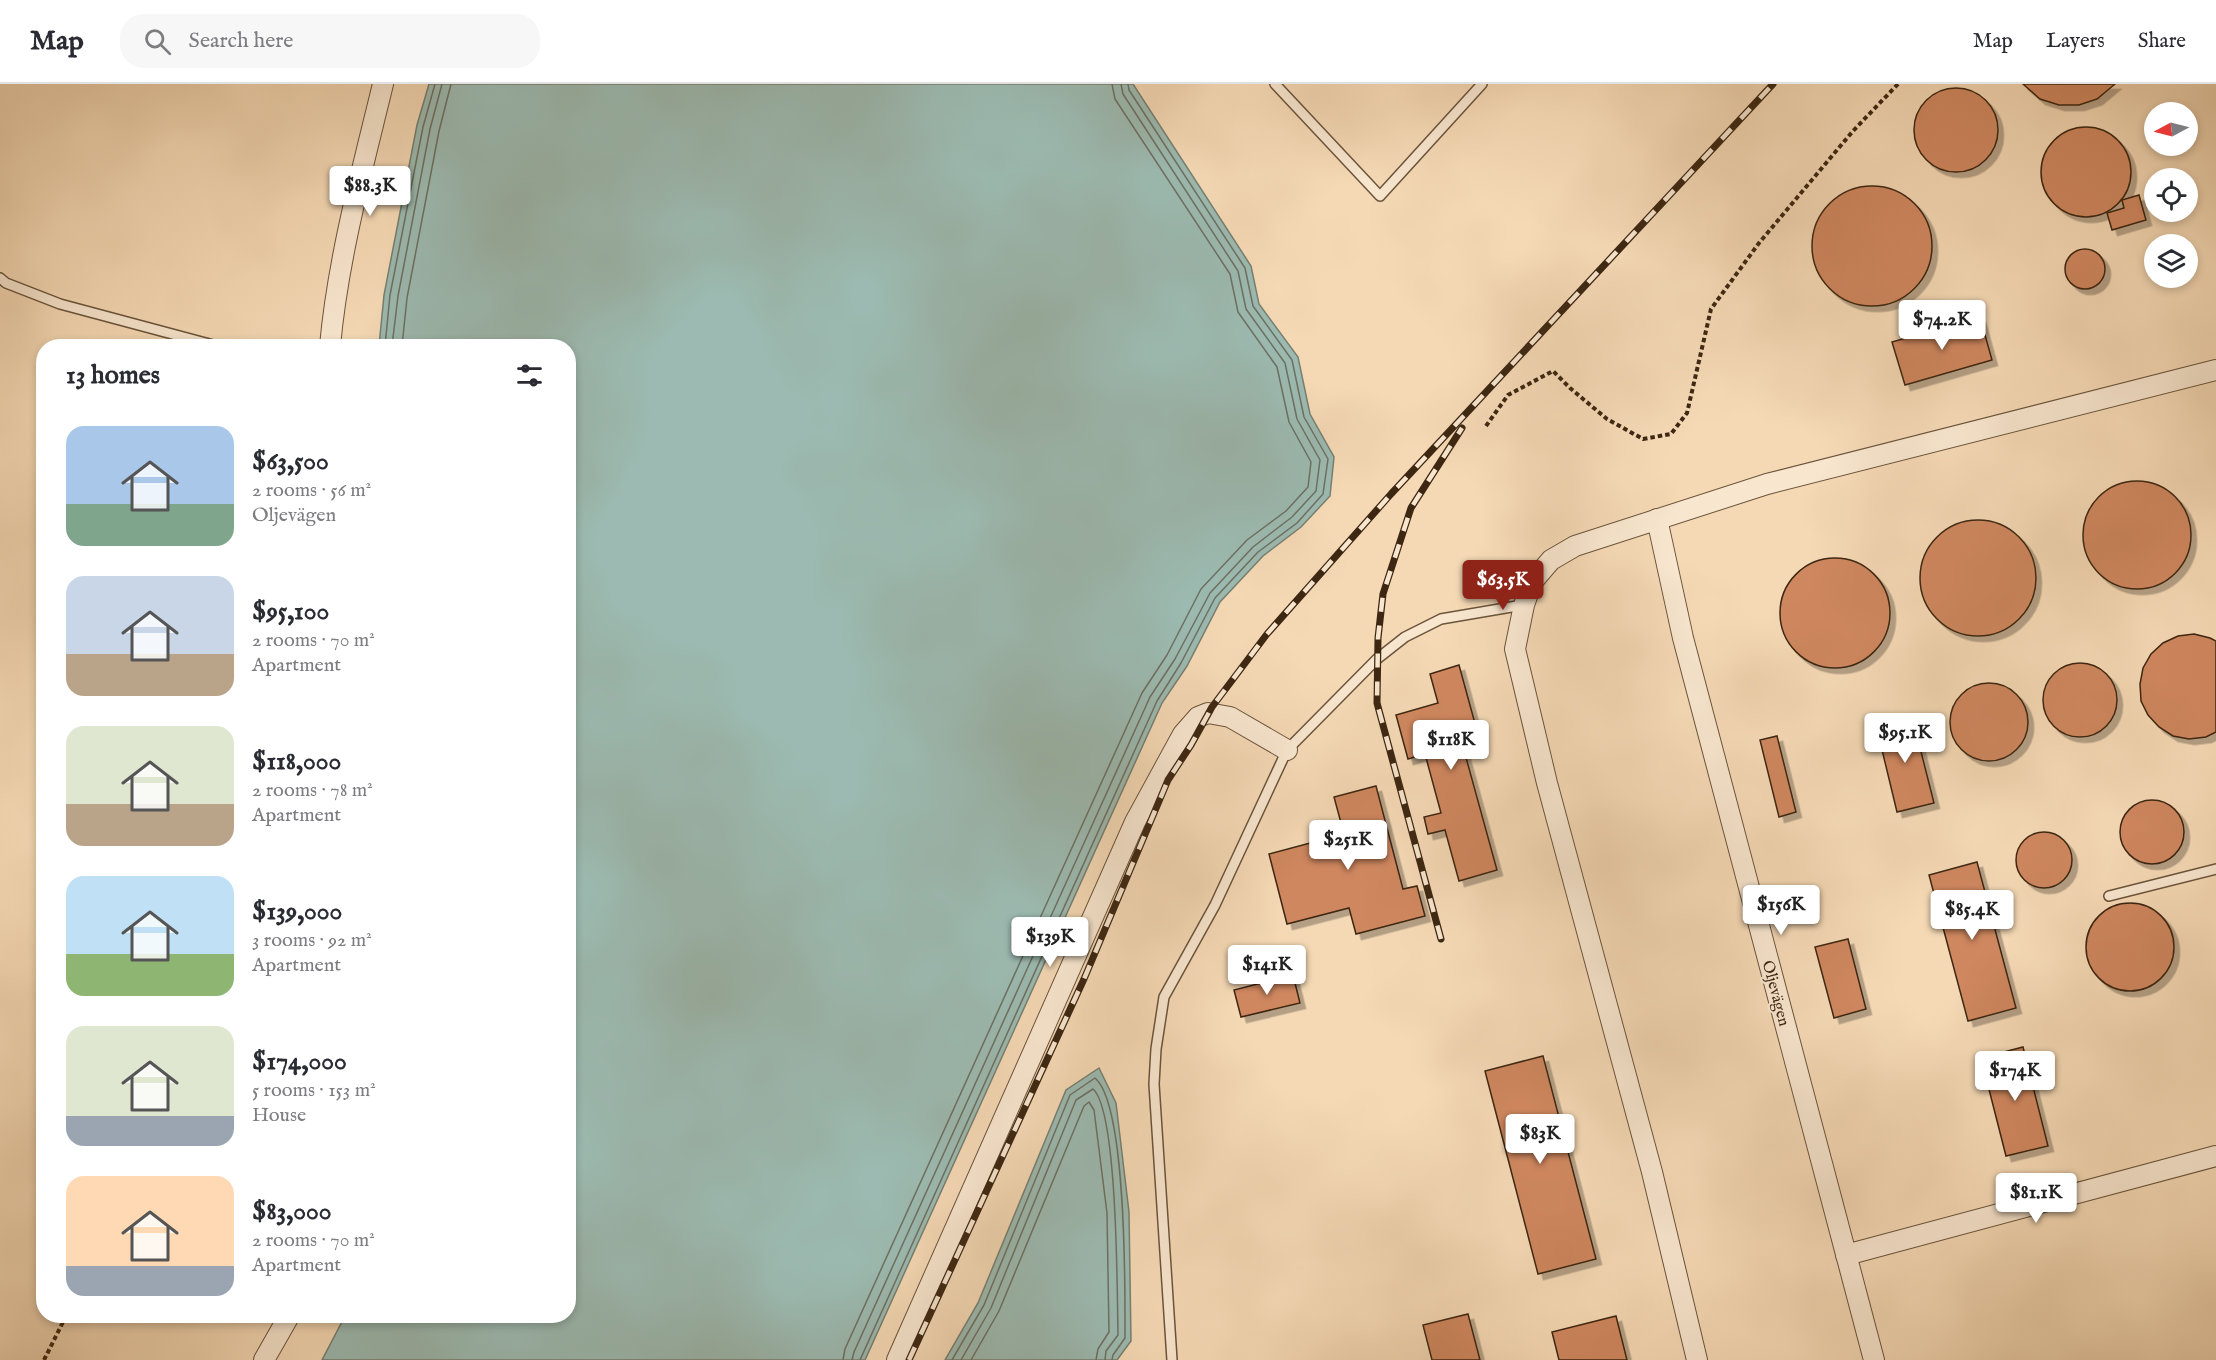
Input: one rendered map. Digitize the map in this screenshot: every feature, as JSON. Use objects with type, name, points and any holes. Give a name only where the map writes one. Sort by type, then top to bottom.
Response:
[{"type":"street","points":[[331,339],[351,218],[383,84]]},
{"type":"street","points":[[1697,1360],[1652,1172],[1547,783],[1515,649],[1524,605],[1532,582],[1551,560],[1575,546],[1767,484],[2216,370]]},
{"type":"street","name":"Oljevägen","points":[[1657,519],[1683,638],[1874,1360]]},
{"type":"street","points":[[897,1360],[1135,822],[1183,734],[1198,717],[1208,713],[1230,717],[1287,750]]},
{"type":"street","points":[[1846,1255],[2216,1156]]},
{"type":"street","points":[[264,1360],[285,1323]]},
{"type":"lane","points":[[1275,84],[1380,196],[1482,84]]},
{"type":"lane","points":[[0,278],[6,283],[60,304],[191,339]]},
{"type":"lane","points":[[1172,1360],[1154,1084],[1156,1048],[1164,998],[1215,904],[1287,750],[1377,659],[1405,637],[1442,619],[1524,605]]},
{"type":"lane","points":[[2109,896],[2216,869]]},
{"type":"path","points":[[1486,426],[1508,395],[1553,371],[1607,420],[1643,439],[1671,434],[1687,413],[1711,309],[1759,243],[1853,130],[1898,84]]},
{"type":"path","points":[[44,1360],[62,1323]]},
{"type":"water","points":[[429,84],[1133,84],[1251,266],[1259,304],[1298,357],[1310,414],[1334,457],[1330,496],[1301,527],[1263,556],[1220,602],[1187,666],[1162,703],[865,1360],[322,1360],[341,1323],[576,1323],[576,339],[380,339],[384,295],[417,125]]},
{"type":"water","points":[[1099,1068],[1116,1103],[1129,1212],[1131,1341],[1117,1360],[945,1360],[978,1303],[1066,1090]]},
{"type":"building","points":[[2023,84],[2115,84],[2097,99],[2079,105],[2059,105],[2040,99]]},
{"type":"building","points":[[1956,88],[1972,91],[1986,100],[1995,114],[1998,130],[1995,146],[1986,160],[1972,169],[1956,172],[1940,169],[1926,160],[1917,146],[1914,130],[1917,114],[1926,100],[1940,91]]},
{"type":"building","points":[[2086,127],[2103,130],[2118,140],[2128,155],[2131,172],[2128,189],[2118,204],[2103,214],[2086,217],[2069,214],[2054,204],[2044,189],[2041,172],[2044,155],[2054,140],[2069,130]]},
{"type":"building","points":[[1872,186],[1895,191],[1914,204],[1927,223],[1932,246],[1927,269],[1914,288],[1895,301],[1872,306],[1849,301],[1830,288],[1817,269],[1812,246],[1817,223],[1830,204],[1849,191]]},
{"type":"building","points":[[2139,195],[2144,221],[2112,230],[2107,213],[2124,208],[2122,200]]},
{"type":"building","points":[[2085,249],[2099,255],[2105,269],[2099,283],[2085,289],[2071,283],[2065,269],[2071,255]]},
{"type":"building","points":[[1980,317],[1992,360],[1905,385],[1892,342]]},
{"type":"building","points":[[2137,481],[2158,485],[2175,497],[2187,514],[2191,535],[2187,556],[2175,573],[2158,585],[2137,589],[2116,585],[2099,573],[2087,556],[2083,535],[2087,514],[2099,497],[2116,485]]},
{"type":"building","points":[[1978,520],[2000,524],[2019,537],[2032,556],[2036,578],[2032,600],[2019,619],[2000,632],[1978,636],[1956,632],[1937,619],[1924,600],[1920,578],[1924,556],[1937,537],[1956,524]]},
{"type":"building","points":[[1835,558],[1856,562],[1874,574],[1886,592],[1890,613],[1886,634],[1874,652],[1856,664],[1835,668],[1814,664],[1796,652],[1784,634],[1780,613],[1784,592],[1796,574],[1814,562]]},
{"type":"building","points":[[2194,634],[2216,641],[2216,732],[2206,737],[2189,739],[2173,736],[2159,727],[2148,715],[2141,701],[2140,684],[2143,668],[2151,654],[2163,643],[2178,636]]},
{"type":"building","points":[[2080,663],[2094,666],[2106,674],[2114,686],[2117,700],[2114,714],[2106,726],[2094,734],[2080,737],[2066,734],[2054,726],[2046,714],[2043,700],[2046,686],[2054,674],[2066,666]]},
{"type":"building","points":[[1459,665],[1479,738],[1462,743],[1497,870],[1459,881],[1445,830],[1428,834],[1424,817],[1441,813],[1425,754],[1408,759],[1396,715],[1438,703],[1430,674]]},
{"type":"building","points":[[1989,683],[2004,686],[2017,694],[2025,707],[2028,722],[2025,737],[2017,750],[2004,758],[1989,761],[1974,758],[1961,750],[1953,737],[1950,722],[1953,707],[1961,694],[1974,686]]},
{"type":"building","points":[[1912,716],[1934,803],[1897,812],[1876,725]]},
{"type":"building","points":[[1777,736],[1796,812],[1779,817],[1760,740]]},
{"type":"building","points":[[1376,786],[1403,889],[1417,886],[1425,916],[1356,934],[1349,908],[1287,924],[1269,854],[1344,834],[1334,797]]},
{"type":"building","points":[[2152,800],[2164,802],[2175,809],[2182,820],[2184,832],[2182,844],[2175,855],[2164,862],[2152,864],[2140,862],[2129,855],[2122,844],[2120,832],[2122,820],[2129,809],[2140,802]]},
{"type":"building","points":[[2038,832],[2050,832],[2060,836],[2068,844],[2072,860],[2068,876],[2060,884],[2050,888],[2038,888],[2028,884],[2020,876],[2016,866],[2016,854],[2020,844],[2028,836]]},
{"type":"building","points":[[1977,862],[2016,1008],[1968,1021],[1929,875]]},
{"type":"building","points":[[2130,903],[2147,907],[2161,916],[2170,930],[2174,947],[2170,964],[2161,978],[2147,987],[2130,991],[2113,987],[2099,978],[2090,964],[2086,947],[2090,930],[2099,916],[2113,907]]},
{"type":"building","points":[[1848,939],[1866,1009],[1834,1018],[1815,947]]},
{"type":"building","points":[[1293,975],[1300,1003],[1241,1017],[1234,990]]},
{"type":"building","points":[[2023,1047],[2048,1146],[2006,1156],[1981,1058]]},
{"type":"building","points":[[1543,1056],[1596,1259],[1538,1274],[1485,1071]]},
{"type":"building","points":[[1468,1314],[1480,1360],[1432,1360],[1423,1325]]},
{"type":"building","points":[[1616,1316],[1627,1360],[1559,1360],[1552,1332]]},
{"type":"railway","points":[[909,1360],[1084,979],[1168,780],[1212,707],[1267,634],[1391,494],[1773,84]]},
{"type":"railway","points":[[1441,939],[1377,703],[1378,638],[1383,594],[1411,508],[1462,428]]}]
